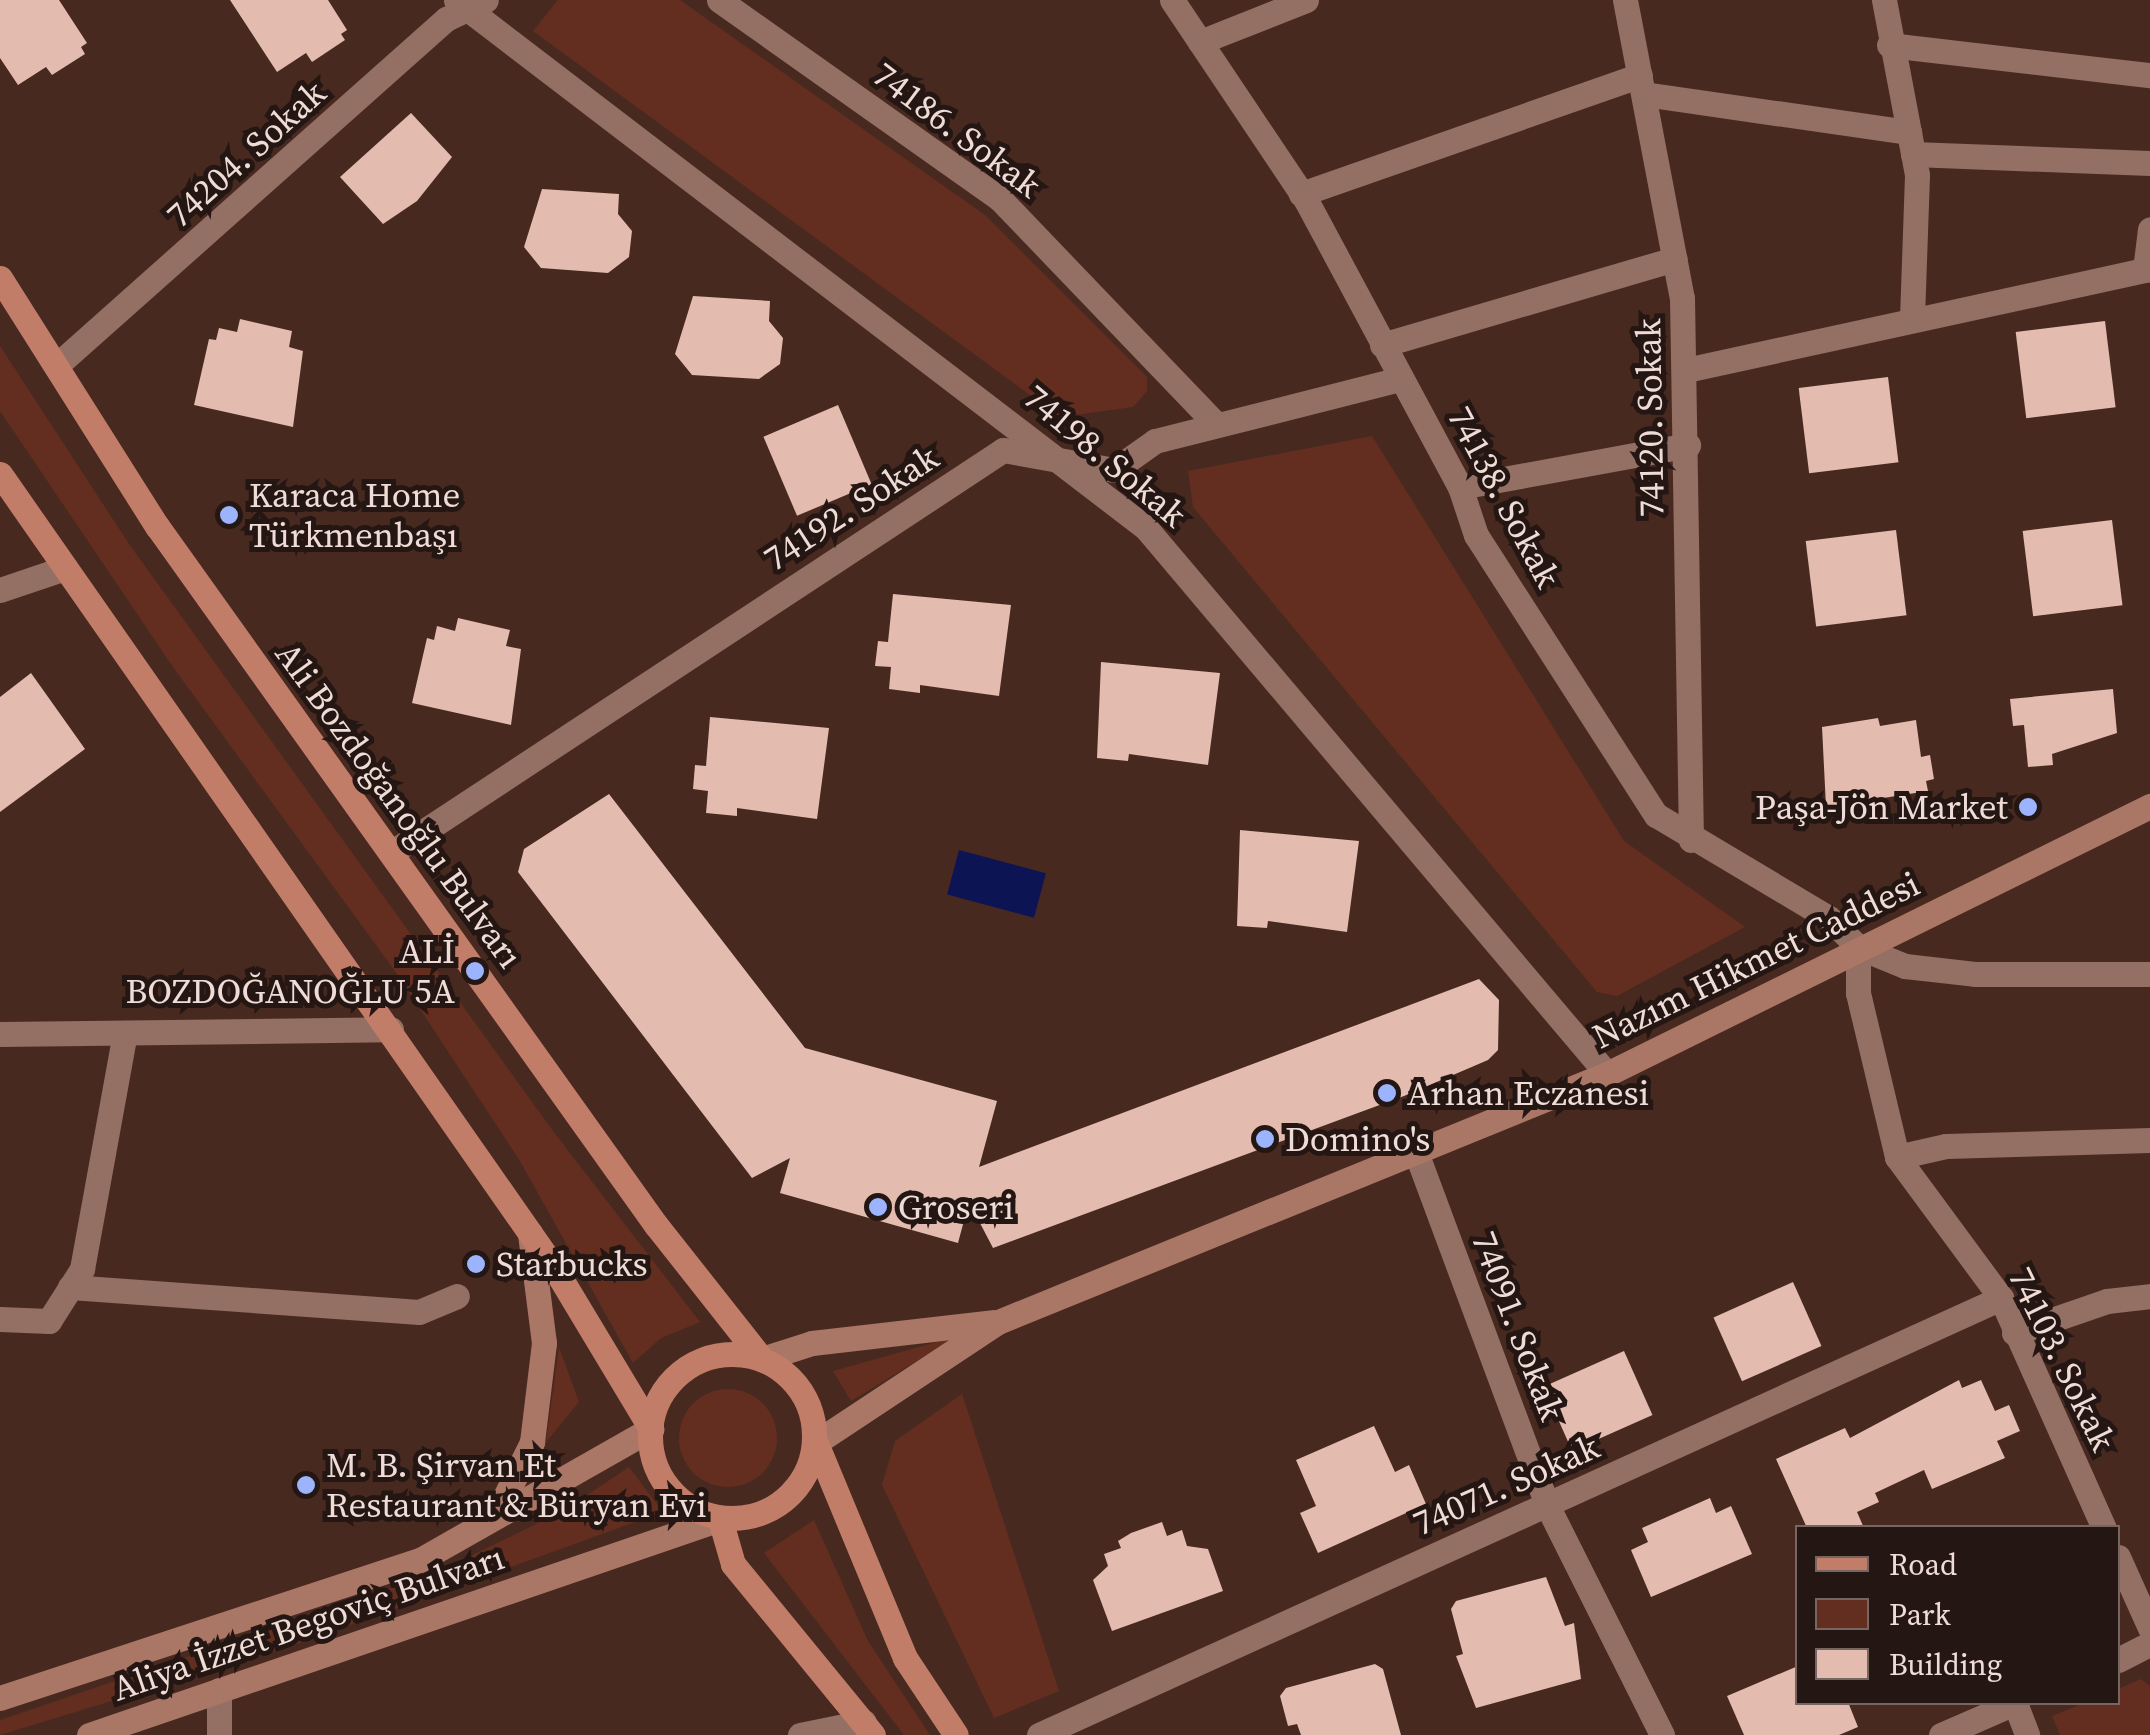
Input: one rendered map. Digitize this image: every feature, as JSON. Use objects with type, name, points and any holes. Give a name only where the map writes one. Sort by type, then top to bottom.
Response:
[{"type":"main road","name":"Ali Bozdoğanoğlu Bulvarı","points":[[0,278],[157,526],[656,1225],[762,1359]]},
{"type":"main road","points":[[0,474],[530,1233],[651,1428],[656,1468],[671,1492],[720,1518],[774,1508],[795,1491],[816,1443],[998,1322]]},
{"type":"main road","name":"Nazım Hikmet Caddesi","points":[[998,1322],[1418,1155],[1608,1074],[1858,947],[2150,806]]},
{"type":"main road","points":[[495,1516],[532,1442],[536,1414],[544,1343],[530,1233]]},
{"type":"main road","points":[[651,1428],[665,1388],[685,1368],[709,1357],[762,1359],[812,1343],[998,1322]]},
{"type":"main road","points":[[762,1359],[803,1392],[816,1443],[905,1658],[956,1735]]},
{"type":"main road","name":"Aliya İzzet Begoviç Bulvarı","points":[[0,1698],[420,1560],[651,1428]]},
{"type":"main road","points":[[720,1518],[733,1564],[868,1728]]},
{"type":"main road","name":"Aliya İzzet Begoviç Bulvarı","points":[[89,1735],[720,1518]]},
{"type":"street","name":"74186. Sokak","points":[[719,0],[1000,199],[1217,425]]},
{"type":"street","name":"74138. Sokak","points":[[1172,0],[1300,194],[1460,487],[1476,534],[1656,815],[1690,840],[1828,918],[1858,947],[1905,966],[1975,974],[2150,974]]},
{"type":"street","points":[[1200,42],[1306,0]]},
{"type":"street","name":"74120. Sokak","points":[[1625,0],[1675,258],[1686,370],[1690,840]]},
{"type":"street","points":[[1884,0],[1911,143],[1912,320]]},
{"type":"street","name":"74204. Sokak","points":[[56,366],[446,19],[469,3]]},
{"type":"street","name":"74198. Sokak","points":[[469,3],[1146,528],[1608,1074]]},
{"type":"street","points":[[1890,45],[2150,75]]},
{"type":"street","points":[[1300,194],[1642,85],[1911,143],[2150,162]]},
{"type":"street","points":[[1686,370],[2148,269],[2150,229]]},
{"type":"street","points":[[1382,345],[1675,258]]},
{"type":"street","name":"74192. Sokak","points":[[390,853],[1002,450],[1114,470],[1156,441],[1400,379]]},
{"type":"street","points":[[1460,487],[1688,445]]},
{"type":"street","points":[[0,590],[65,568]]},
{"type":"street","name":"74103. Sokak","points":[[1858,947],[1858,993],[1897,1156],[2001,1298],[2103,1525]]},
{"type":"street","points":[[0,1034],[391,1029]]},
{"type":"street","points":[[0,1319],[49,1321],[82,1269],[125,1032]]},
{"type":"street","points":[[1897,1156],[1946,1146],[2150,1140]]},
{"type":"street","name":"74091. Sokak","points":[[1418,1155],[1548,1505],[1662,1735]]},
{"type":"street","points":[[70,1287],[420,1312],[457,1296]]},
{"type":"street","points":[[2014,1333],[2108,1300],[2150,1296]]},
{"type":"street","name":"74071. Sokak","points":[[1039,1735],[2001,1298]]},
{"type":"street","points":[[2120,1562],[2150,1628]]},
{"type":"street","points":[[2120,1659],[2150,1644]]},
{"type":"street","points":[[218,1735],[219,1690]]},
{"type":"street","points":[[1941,1735],[2011,1705]]},
{"type":"street","points":[[2017,1705],[2027,1735]]},
{"type":"street","points":[[800,1735],[868,1728]]},
{"type":"green space","points":[[558,0],[680,0],[985,215],[1147,377],[1147,391],[1133,407],[1060,417],[533,31]]},
{"type":"green space","points":[[0,346],[129,544],[553,1131],[700,1322],[661,1338],[633,1363],[520,1161],[395,971],[173,667],[0,411]]},
{"type":"green space","points":[[1372,436],[1624,841],[1745,927],[1617,996],[1597,992],[1193,507],[1188,471]]},
{"type":"green space","points":[[958,1336],[851,1401],[833,1371]]},
{"type":"green space","points":[[559,1347],[579,1402],[546,1442]]},
{"type":"green space","points":[[728,1389],[747,1393],[762,1404],[773,1419],[777,1438],[773,1457],[762,1472],[747,1483],[728,1487],[709,1483],[694,1472],[683,1457],[679,1438],[683,1419],[694,1404],[709,1393]]},
{"type":"green space","points":[[962,1394],[1059,1691],[994,1718],[882,1485],[895,1441]]},
{"type":"green space","points":[[629,1467],[663,1512],[289,1647],[0,1735],[0,1720],[440,1571],[565,1510]]},
{"type":"green space","points":[[814,1520],[868,1641],[930,1735],[904,1735],[764,1553]]},
{"type":"green space","points":[[2141,1679],[2150,1686],[2150,1735],[2060,1735],[2052,1716],[2079,1705],[2120,1705],[2120,1688]]},
{"type":"shaded area","points":[[959,850],[1046,873],[1034,918],[947,894]]},
{"type":"building","points":[[0,0],[59,0],[87,43],[81,47],[85,54],[52,75],[46,67],[18,85],[0,58]]},
{"type":"building","points":[[230,0],[328,0],[347,30],[341,34],[345,40],[312,62],[306,53],[277,72]]},
{"type":"building","points":[[411,113],[452,157],[417,201],[383,224],[340,177]]},
{"type":"building","points":[[542,189],[619,194],[618,214],[632,231],[629,257],[608,273],[541,268],[524,247]]},
{"type":"building","points":[[693,296],[770,301],[769,321],[783,338],[780,364],[759,379],[692,375],[675,354]]},
{"type":"building","points":[[240,319],[292,331],[289,347],[303,351],[293,427],[194,405],[209,339],[216,340],[219,328],[237,332]]},
{"type":"building","points":[[2105,321],[2116,407],[2026,418],[2016,332]]},
{"type":"building","points":[[1888,377],[1898,462],[1809,473],[1799,388]]},
{"type":"building","points":[[838,405],[872,484],[797,516],[763,437]]},
{"type":"building","points":[[2112,520],[2122,605],[2033,616],[2023,531]]},
{"type":"building","points":[[1896,530],[1906,615],[1816,626],[1806,541]]},
{"type":"building","points":[[893,594],[1011,605],[999,696],[920,685],[920,693],[889,689],[891,667],[875,666],[878,641],[888,642]]},
{"type":"building","points":[[458,618],[510,630],[506,646],[521,649],[511,725],[412,703],[427,638],[434,640],[437,626],[455,631]]},
{"type":"building","points":[[1101,662],[1220,673],[1208,765],[1129,754],[1128,761],[1097,758]]},
{"type":"building","points":[[31,673],[85,749],[0,812],[0,697]]},
{"type":"building","points":[[2113,689],[2117,733],[2052,754],[2053,765],[2028,767],[2024,725],[2013,726],[2010,699]]},
{"type":"building","points":[[710,717],[829,728],[817,819],[737,808],[737,816],[706,813],[708,791],[693,789],[695,765],[706,766]]},
{"type":"building","points":[[1878,718],[1880,726],[1916,720],[1921,757],[1930,755],[1934,779],[1926,781],[1928,791],[1826,807],[1822,727]]},
{"type":"building","points":[[609,794],[805,1048],[997,1101],[979,1167],[1479,979],[1499,1000],[1498,1050],[1488,1060],[1404,1096],[993,1248],[969,1202],[958,1243],[780,1193],[790,1158],[752,1178],[518,872],[524,849]]},
{"type":"building","points":[[1240,830],[1359,841],[1347,932],[1268,921],[1267,928],[1237,926]]},
{"type":"building","points":[[1793,1282],[1821,1346],[1742,1381],[1714,1317]]},
{"type":"building","points":[[1624,1351],[1652,1415],[1572,1451],[1544,1387]]},
{"type":"building","points":[[1959,1380],[1962,1388],[1981,1380],[1995,1411],[2009,1405],[2020,1431],[1997,1441],[2005,1458],[1932,1489],[1924,1470],[1875,1493],[1879,1502],[1857,1512],[1863,1525],[1806,1525],[1776,1459],[1845,1428],[1850,1438]]},
{"type":"building","points":[[1374,1426],[1395,1472],[1409,1465],[1426,1504],[1318,1553],[1300,1513],[1316,1506],[1296,1460]]},
{"type":"building","points":[[1710,1498],[1716,1513],[1731,1506],[1752,1554],[1651,1597],[1631,1550],[1648,1542],[1642,1528]]},
{"type":"building","points":[[1162,1522],[1167,1536],[1182,1530],[1187,1546],[1208,1549],[1223,1591],[1112,1631],[1093,1580],[1108,1566],[1104,1554],[1121,1548],[1118,1541],[1131,1533]]},
{"type":"building","points":[[1546,1577],[1565,1626],[1574,1623],[1581,1679],[1476,1708],[1456,1656],[1463,1654],[1451,1609],[1456,1601]]},
{"type":"building","points":[[1375,1664],[1383,1669],[1401,1735],[1301,1735],[1297,1724],[1288,1726],[1280,1696],[1286,1688]]},
{"type":"building","points":[[1795,1667],[1795,1705],[1849,1705],[1858,1727],[1839,1735],[1744,1735],[1727,1696]]},
{"type":"place","name":"Karaca Home Türkmenbaşı","points":[[229,515]]},
{"type":"place","name":"Paşa-Jön Market","points":[[2028,807]]},
{"type":"place","name":"ALİ BOZDOĞANOĞLU 5A","points":[[475,971]]},
{"type":"place","name":"Arhan Eczanesi","points":[[1387,1093]]},
{"type":"place","name":"Domino's","points":[[1265,1139]]},
{"type":"place","name":"Groseri","points":[[878,1207]]},
{"type":"place","name":"Starbucks","points":[[476,1264]]},
{"type":"place","name":"M. B. Şirvan Et Restaurant & Büryan Evi","points":[[306,1485]]}]
